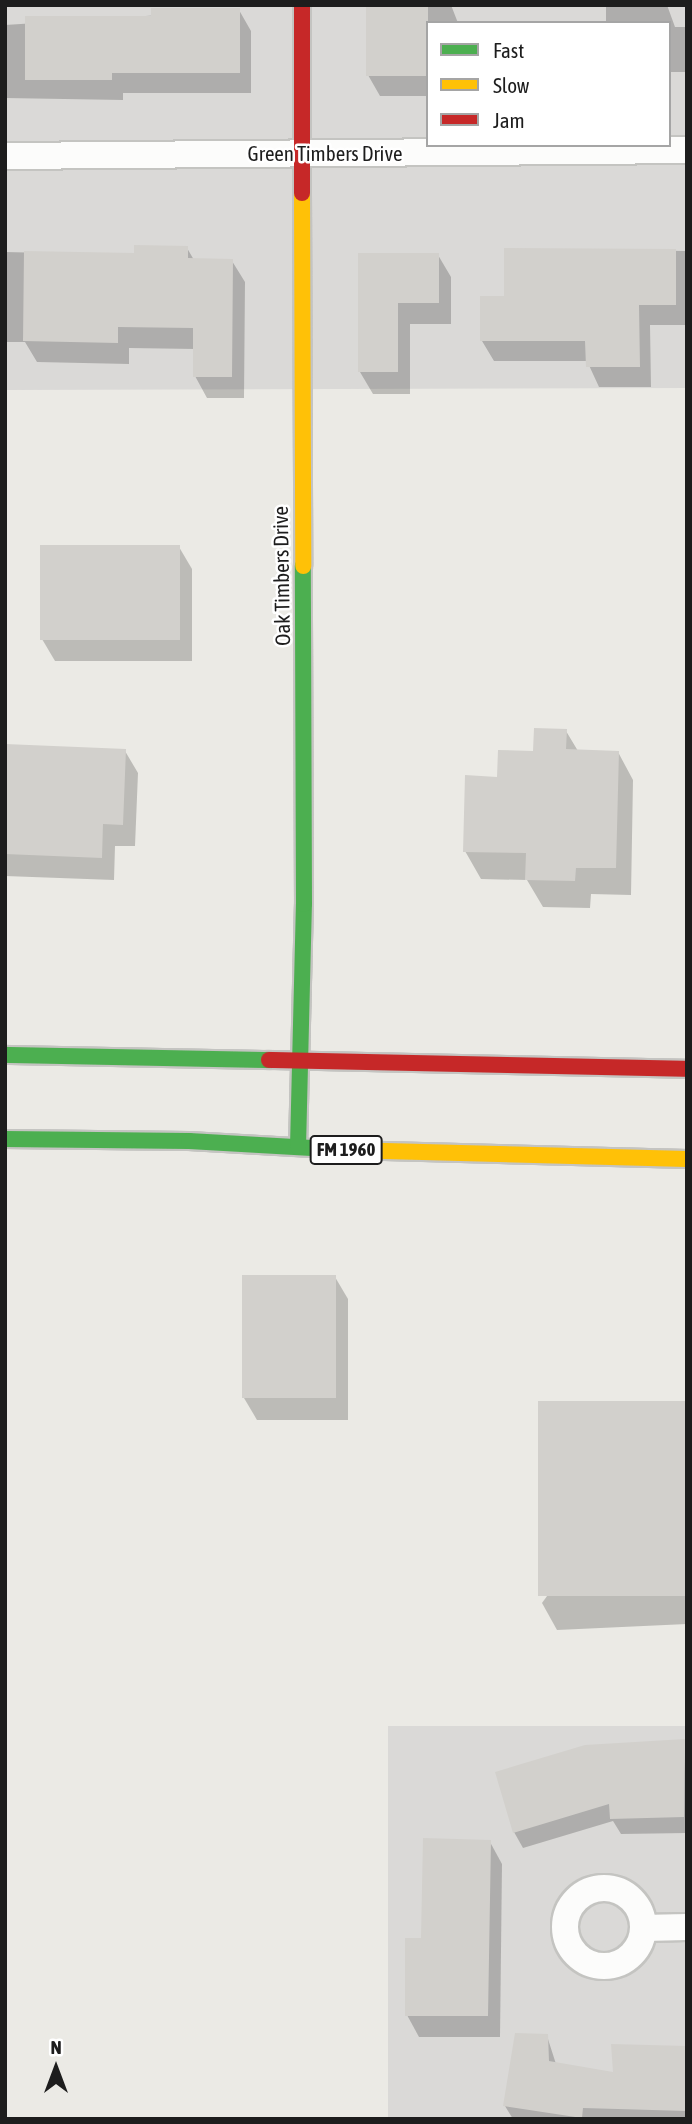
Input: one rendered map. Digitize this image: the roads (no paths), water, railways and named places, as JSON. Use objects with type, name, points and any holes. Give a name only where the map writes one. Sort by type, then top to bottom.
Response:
[{"type":"main road","name":"Oak Timbers Drive","points":[[298,1147],[304,904],[300,153],[302,5]]},
{"type":"main road","points":[[5,1055],[687,1069]]},
{"type":"main road","name":"FM 1960","points":[[5,1139],[687,1159]]},
{"type":"street","name":"Green Timbers Drive","points":[[5,156],[687,150]]},
{"type":"street","points":[[643,1928],[687,1927]]}]
